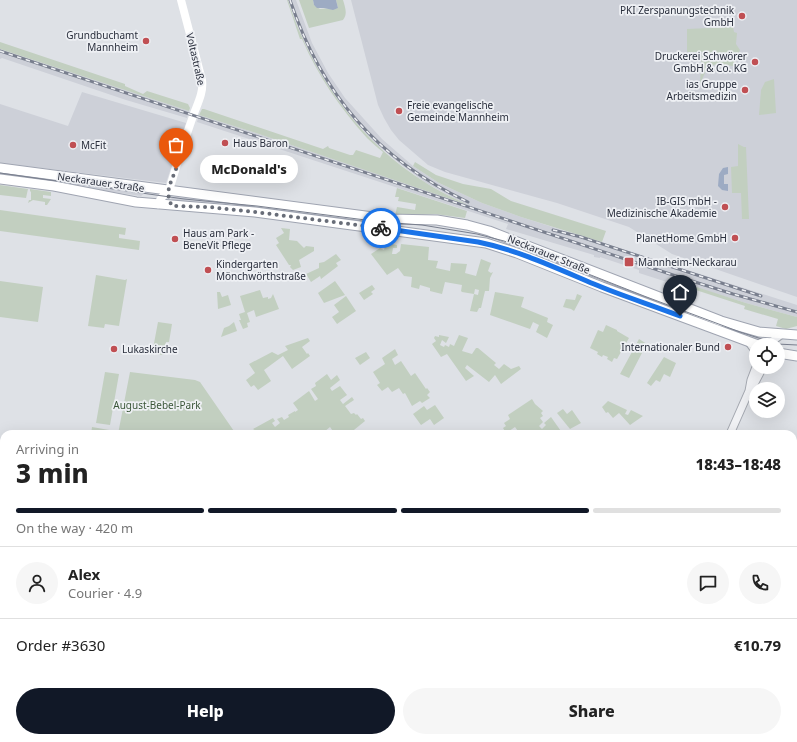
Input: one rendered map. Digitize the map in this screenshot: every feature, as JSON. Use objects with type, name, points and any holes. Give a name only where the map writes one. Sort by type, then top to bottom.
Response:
[{"type":"main road","name":"Voltastraße","points":[[166,199],[203,87],[181,0]]},
{"type":"main road","name":"Neckarauer Straße","points":[[0,168],[209,207],[486,243],[517,252],[608,290],[748,341]]},
{"type":"main road","name":"Neckarauer Straße","points":[[0,179],[54,186],[145,203],[166,199],[183,193],[388,219],[437,220],[458,223],[495,233],[721,321],[759,332],[797,335]]},
{"type":"main road","points":[[426,234],[437,228],[437,220]]},
{"type":"main road","points":[[448,238],[446,232],[448,228],[458,223]]},
{"type":"main road","points":[[785,355],[797,356]]},
{"type":"street","points":[[759,332],[763,338]]},
{"type":"street","points":[[777,338],[782,334]]},
{"type":"street","points":[[732,430],[749,391]]},
{"type":"shaded area","points":[[288,0],[296,0],[312,43],[328,73],[345,98],[382,139],[413,166],[439,183],[482,203],[521,217],[797,305],[797,317],[669,279],[667,282],[639,273],[639,270],[600,257],[594,257],[594,255],[506,229],[508,224],[197,122],[199,115],[463,203],[426,183],[400,164],[375,143],[352,118],[332,92],[314,63]]},
{"type":"shaded area","points":[[351,0],[797,0],[797,297],[672,254],[629,227],[557,203],[445,172],[428,165],[399,140],[384,118],[378,105]]},
{"type":"shaded area","points":[[0,49],[189,111],[187,118],[126,100],[2,58],[0,59]]},
{"type":"shaded area","points":[[82,92],[186,123],[166,183],[0,163],[0,104],[68,126]]},
{"type":"shaded area","points":[[0,172],[87,184],[83,187],[0,176]]},
{"type":"shaded area","points":[[90,185],[145,193],[141,196],[86,188]]},
{"type":"shaded area","points":[[175,197],[224,202],[230,206],[173,201],[171,198]]},
{"type":"shaded area","points":[[638,293],[758,336],[760,338],[749,338],[749,340],[637,297]]},
{"type":"green space","points":[[287,0],[297,26],[322,75],[354,120],[392,159],[440,191],[468,205],[199,115],[202,109],[204,109],[323,149],[328,146],[329,148],[350,155],[353,155],[356,150],[380,158],[383,152],[357,127],[322,79],[302,39],[300,39]]},
{"type":"green space","points":[[299,0],[313,0],[314,5],[320,9],[338,8],[336,0],[343,0],[346,10],[345,18],[343,20],[309,28]]},
{"type":"green space","points":[[733,27],[734,32],[737,33],[736,44],[740,50],[733,66],[720,64],[708,66],[700,84],[702,52],[687,52],[687,29]]},
{"type":"green space","points":[[0,42],[125,84],[125,86],[143,94],[147,91],[188,104],[190,108],[189,111],[0,49]]},
{"type":"green space","points":[[774,79],[776,113],[759,115],[761,90],[765,82]]},
{"type":"green space","points":[[738,144],[746,147],[749,219],[742,219],[741,193],[732,193],[731,167],[738,166]]},
{"type":"green space","points":[[415,162],[436,175],[463,184],[491,189],[511,201],[606,231],[602,242],[521,217],[482,203],[439,183],[413,166]]},
{"type":"green space","points":[[0,185],[28,189],[26,198],[0,195]]},
{"type":"green space","points":[[397,188],[467,211],[465,218],[435,214],[395,216],[397,207],[415,210],[416,204],[398,201],[399,197],[395,197]]},
{"type":"green space","points":[[30,189],[51,192],[51,196],[43,195],[43,198],[51,199],[47,205],[45,205],[45,202],[33,200],[28,203],[29,200],[31,200]]},
{"type":"green space","points":[[0,210],[126,228],[125,235],[119,234],[119,238],[140,241],[139,250],[0,231]]},
{"type":"green space","points":[[281,228],[290,229],[289,240],[297,241],[304,248],[306,246],[314,247],[314,251],[299,260],[301,267],[293,270],[276,245],[279,243],[276,238],[284,233]]},
{"type":"green space","points":[[386,243],[397,245],[397,248],[393,248],[392,254],[396,254],[400,251],[401,244],[429,247],[428,260],[438,261],[436,268],[450,271],[451,263],[467,264],[465,273],[476,276],[481,259],[491,263],[488,271],[491,273],[493,272],[490,278],[489,291],[485,291],[481,308],[479,308],[477,312],[470,311],[474,294],[462,292],[462,285],[445,282],[442,294],[430,291],[430,288],[420,285],[419,289],[411,287],[412,277],[404,276],[398,268],[387,275],[371,254],[380,248],[384,250]],"holes":[[[475,289],[479,290],[478,295],[474,294]]]},
{"type":"green space","points":[[336,254],[341,260],[336,263],[338,266],[321,279],[320,276],[311,282],[306,274],[319,268],[319,263],[324,262]]},
{"type":"green space","points":[[96,275],[125,280],[127,279],[119,326],[105,324],[104,328],[88,326]]},
{"type":"green space","points":[[669,278],[746,303],[797,317],[797,326],[786,329],[776,326],[778,319],[744,309],[745,306],[668,281]]},
{"type":"green space","points":[[0,281],[43,287],[38,322],[0,317]]},
{"type":"green space","points":[[335,281],[345,295],[324,303],[318,293]]},
{"type":"green space","points":[[372,285],[375,289],[371,292],[373,294],[364,300],[359,293]]},
{"type":"green space","points":[[260,290],[263,298],[271,298],[273,294],[279,309],[256,317],[254,310],[247,313],[250,322],[247,323],[248,327],[243,329],[239,320],[241,320],[239,314],[245,312],[240,296]]},
{"type":"green space","points":[[217,292],[220,292],[222,297],[228,295],[231,305],[218,309]]},
{"type":"green space","points":[[495,292],[524,297],[521,307],[548,318],[547,322],[553,325],[547,338],[536,332],[539,325],[533,322],[530,329],[490,315]]},
{"type":"green space","points":[[577,294],[582,296],[574,311],[563,307],[566,299],[575,300]]},
{"type":"green space","points":[[346,296],[356,311],[337,324],[332,317],[339,312],[334,305]]},
{"type":"green space","points":[[158,322],[172,324],[169,342],[166,342],[164,355],[152,354]]},
{"type":"green space","points":[[234,322],[237,331],[221,337],[224,328]]},
{"type":"green space","points":[[606,325],[629,338],[617,359],[614,358],[612,362],[607,359],[608,357],[603,355],[602,357],[597,354],[598,352],[590,348],[598,330],[603,332]]},
{"type":"green space","points":[[439,335],[449,337],[446,343],[442,340],[440,345],[444,347],[445,345],[449,347],[450,344],[454,346],[459,335],[468,338],[462,351],[472,354],[476,348],[478,348],[496,363],[494,365],[499,369],[504,364],[511,369],[519,366],[521,369],[501,384],[495,375],[489,382],[467,365],[465,368],[474,376],[466,381],[447,354],[441,357],[432,344],[436,341],[434,338],[435,336],[439,337]]},
{"type":"green space","points":[[308,338],[310,341],[302,347],[310,356],[292,369],[283,356],[264,370],[271,381],[258,390],[254,385],[251,387],[246,380],[255,373],[249,364],[272,352],[278,355],[288,350],[285,346]]},
{"type":"green space","points":[[639,339],[647,344],[645,348],[641,346],[639,349],[643,351],[629,378],[620,374]]},
{"type":"green space","points":[[395,349],[398,355],[392,359],[395,365],[401,361],[411,376],[415,373],[426,389],[427,388],[430,392],[427,395],[430,398],[422,403],[420,401],[412,406],[405,393],[403,394],[399,388],[392,392],[388,387],[382,391],[377,385],[380,383],[373,372],[385,364],[382,358]]},
{"type":"green space","points":[[366,352],[370,358],[360,365],[355,358]]},
{"type":"green space","points":[[664,357],[676,363],[670,377],[664,374],[660,382],[656,380],[651,386],[647,383]]},
{"type":"green space","points":[[105,372],[119,374],[110,425],[96,423]]},
{"type":"green space","name":"August-Bebel-Park","points":[[130,372],[195,380],[200,382],[233,430],[119,430]]},
{"type":"green space","points":[[327,374],[331,380],[337,375],[340,380],[330,388],[332,391],[340,386],[347,395],[340,400],[343,404],[352,397],[354,400],[345,406],[351,414],[357,414],[365,421],[354,430],[332,430],[330,427],[326,430],[253,429],[273,418],[275,421],[272,423],[275,427],[280,423],[277,419],[282,417],[284,420],[289,417],[288,415],[298,410],[293,403],[309,391],[315,401],[318,399],[311,389],[316,386],[315,383]]},
{"type":"green space","points":[[532,399],[543,411],[541,413],[543,416],[540,418],[543,422],[539,426],[542,429],[546,425],[544,423],[551,417],[560,430],[517,430],[515,427],[510,430],[504,430],[503,428],[506,426],[504,423],[510,419],[508,415]]},
{"type":"green space","points":[[608,401],[627,410],[625,414],[628,415],[631,410],[643,416],[630,425],[619,413],[613,418],[608,412],[606,413],[602,407]]},
{"type":"green space","points":[[435,405],[444,418],[434,425],[430,419],[421,425],[413,414],[424,406],[427,410]]},
{"type":"green space","points":[[563,409],[567,414],[572,410],[581,423],[570,429],[557,413]]},
{"type":"green space","points":[[92,427],[109,430],[92,430]]},
{"type":"water","points":[[313,0],[336,0],[338,8],[333,10],[317,8],[314,5]]},
{"type":"water","points":[[728,167],[728,174],[724,175],[724,184],[728,184],[728,191],[722,190],[718,186],[719,174],[723,168]]},
{"type":"tram line","points":[[0,173],[184,199],[257,206],[381,222],[422,225],[477,234],[504,241],[740,332],[777,344],[797,345]]},
{"type":"railway","points":[[290,0],[303,34],[319,66],[336,94],[357,120],[380,144],[406,166],[436,185],[468,202]]},
{"type":"railway","points":[[0,51],[676,276],[797,312]]},
{"type":"railway","points":[[553,230],[581,237],[761,296]]},
{"type":"way so far","points":[[176,169],[168,191],[168,199],[172,206],[209,207],[381,228]]},
{"type":"place","name":"PKI Zerspanungstechnik GmbH","points":[[742,16]]},
{"type":"place","name":"Grundbuchamt Mannheim","points":[[146,41]]},
{"type":"place","name":"Druckerei Schwörer GmbH & Co. KG","points":[[755,62]]},
{"type":"place","name":"ias Gruppe Arbeitsmedizin","points":[[745,90]]},
{"type":"place","name":"Freie evangelische Gemeinde Mannheim","points":[[399,111]]},
{"type":"place","name":"Haus Baron","points":[[225,143]]},
{"type":"place","name":"McFit","points":[[73,145]]},
{"type":"place","name":"McDonald's","points":[[176,169]]},
{"type":"place","name":"IB-GIS mbH - Medizinische Akademie","points":[[725,207]]},
{"type":"place","name":"PlanetHome GmbH","points":[[735,238]]},
{"type":"place","name":"Haus am Park - BeneVit Pflege","points":[[175,239]]},
{"type":"place","name":"Mannheim-Neckarau","points":[[629,262]]},
{"type":"place","name":"Kindergarten Mönchwörthstraße","points":[[208,270]]},
{"type":"place","name":"Internationaler Bund","points":[[728,347]]},
{"type":"place","name":"Lukaskirche","points":[[114,349]]},
{"type":"route","points":[[381,228],[478,242],[517,252],[602,287],[680,316]]}]
